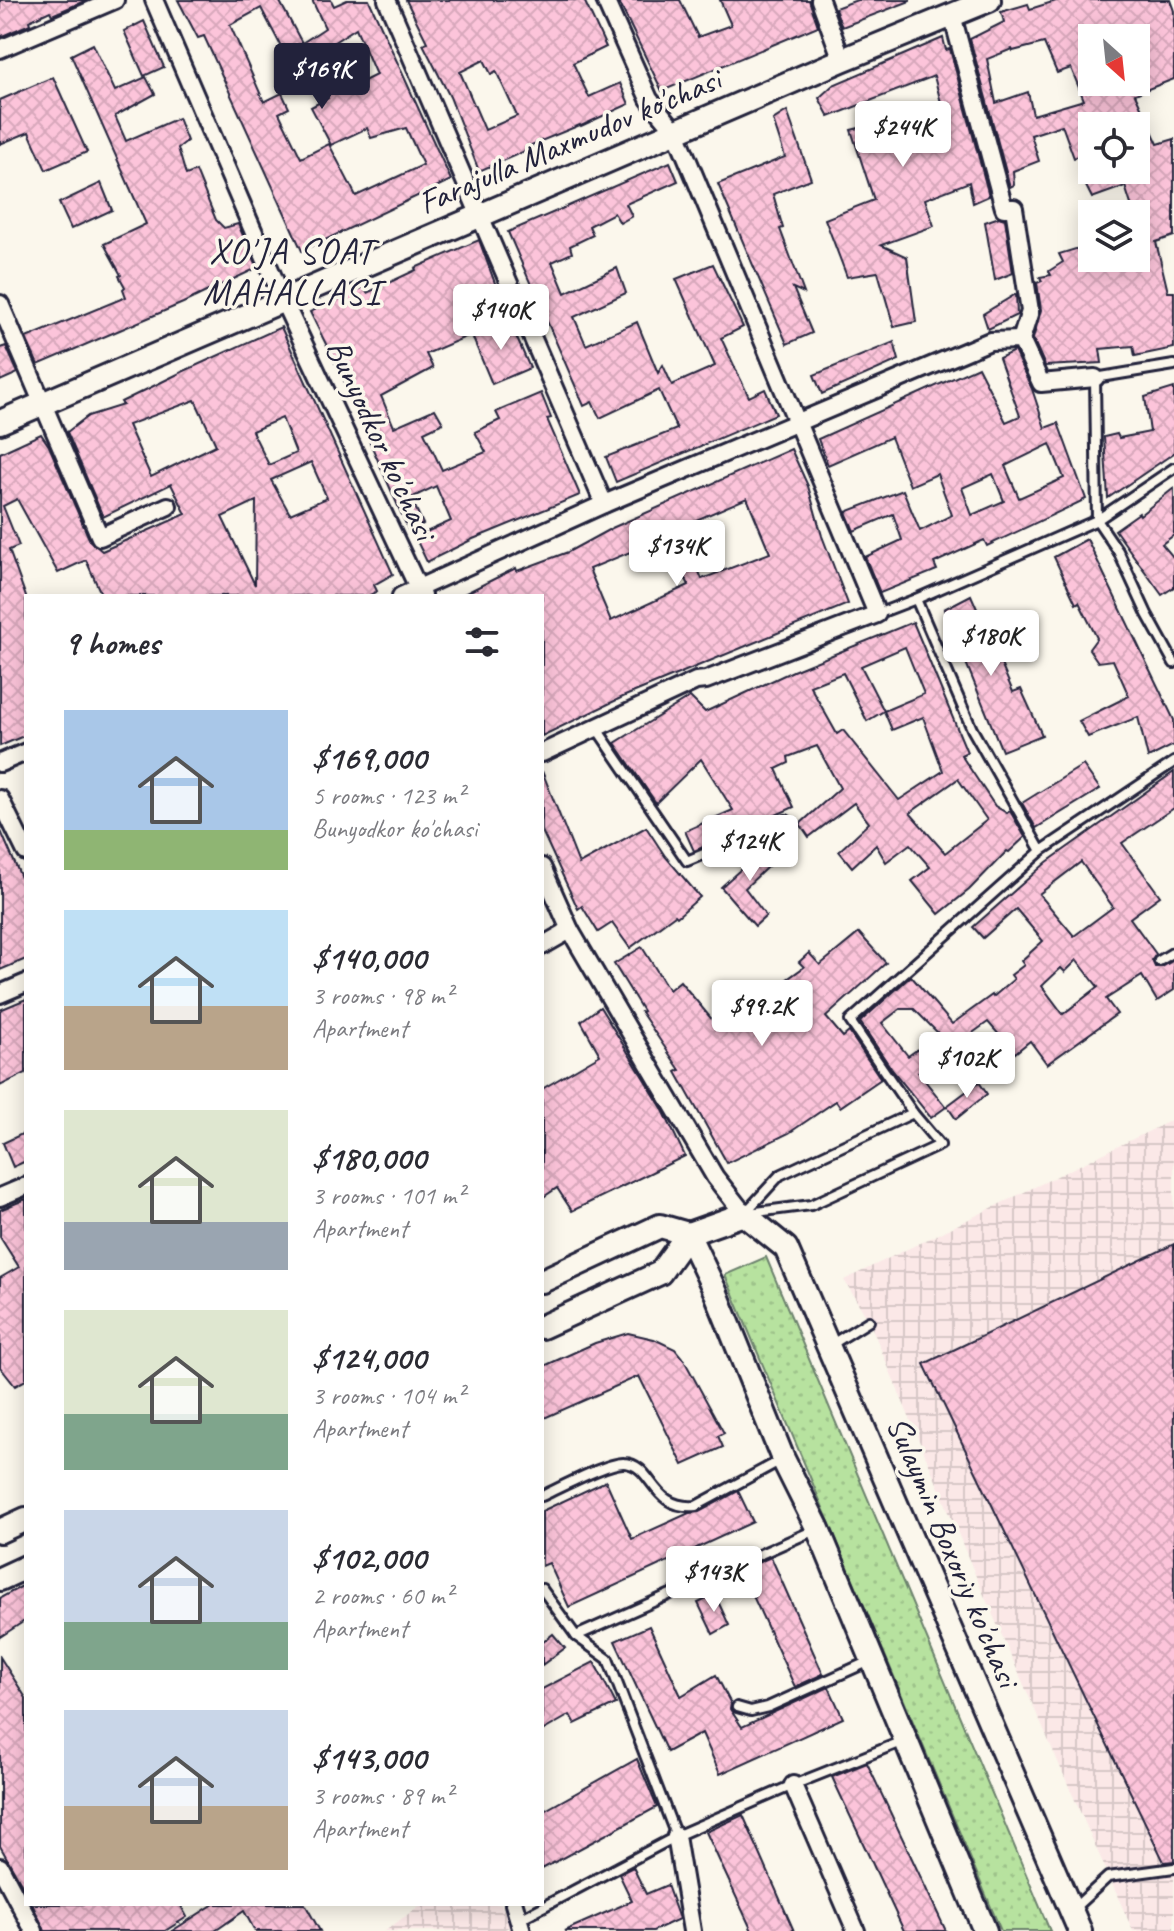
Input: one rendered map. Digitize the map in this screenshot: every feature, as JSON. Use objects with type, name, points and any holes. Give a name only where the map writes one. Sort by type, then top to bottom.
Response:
[{"type":"main road","name":"Farajulla Maxmudov ko'chasi","points":[[0,422],[842,60],[989,0]]},
{"type":"main road","points":[[544,1326],[660,1273],[688,1234],[744,1214]]},
{"type":"main road","name":"Sulaymin Boxoriy ko'chasi","points":[[744,1214],[786,1248],[1076,1921]]},
{"type":"main road","points":[[544,1280],[660,1226],[688,1234],[716,1293],[783,1459],[818,1529],[985,1931]]},
{"type":"main road","points":[[1,1530],[24,1520]]},
{"type":"main road","points":[[0,1579],[24,1568]]},
{"type":"street","points":[[0,49],[115,0]]},
{"type":"street","name":"Bunyodkor ko'chasi","points":[[154,0],[283,300],[420,592]]},
{"type":"street","points":[[387,0],[604,504]]},
{"type":"street","points":[[544,752],[696,681],[706,680],[877,614],[676,132],[649,99],[605,0]]},
{"type":"street","points":[[820,0],[842,60]]},
{"type":"street","points":[[952,15],[1004,208],[1014,208],[1030,311],[1021,340],[1041,383],[1095,378]]},
{"type":"street","points":[[0,304],[100,537],[168,506]]},
{"type":"street","points":[[420,592],[604,504],[990,341],[1021,340]]},
{"type":"street","points":[[0,763],[24,753]]},
{"type":"street","points":[[0,799],[24,848]]},
{"type":"street","points":[[544,872],[570,930],[715,1177],[744,1214]]},
{"type":"street","points":[[544,945],[570,930]]},
{"type":"street","points":[[0,994],[24,984]]},
{"type":"street","points":[[0,1197],[24,1187]]},
{"type":"street","points":[[793,1785],[856,1931]]},
{"type":"street","points":[[676,1836],[692,1931]]},
{"type":"street","points":[[0,1867],[34,1931]]},
{"type":"lane","points":[[1174,365],[1095,378],[1097,520],[1118,551],[1174,663]]},
{"type":"lane","points":[[877,614],[1097,520],[1174,468]]},
{"type":"lane","points":[[916,599],[972,729],[1041,851]]},
{"type":"lane","points":[[597,729],[687,861],[786,820]]},
{"type":"lane","points":[[744,1214],[811,1205],[940,1145],[913,1113],[850,1021],[1041,851],[1174,762]]},
{"type":"lane","points":[[1159,961],[1174,952]]},
{"type":"lane","points":[[744,1214],[780,1175],[913,1113]]},
{"type":"lane","points":[[829,1346],[869,1321]]},
{"type":"lane","points":[[544,1495],[624,1462],[637,1467],[665,1500],[682,1507],[696,1506],[783,1459]]},
{"type":"lane","points":[[576,1636],[818,1529]]},
{"type":"lane","points":[[544,1592],[576,1636],[608,1659],[676,1836]]},
{"type":"lane","points":[[737,1707],[751,1711],[768,1707],[873,1659]]},
{"type":"lane","points":[[544,1905],[676,1836],[906,1739]]},
{"type":"lane","points":[[1076,1921],[1108,1877],[1174,1868]]},
{"type":"lane","points":[[518,1918],[541,1906]]},
{"type":"shaded area","points":[[1174,1119],[1174,1931],[1133,1931],[980,1586],[869,1321],[844,1280]]},
{"type":"shaded area","points":[[419,1906],[502,1906],[511,1926],[501,1931],[385,1931]]},
{"type":"green space","points":[[766,1257],[1050,1931],[1001,1931],[725,1275]]},
{"type":"building","points":[[0,0],[87,0],[52,15],[50,11],[0,37]]},
{"type":"building","points":[[178,0],[279,0],[302,43],[325,28],[312,0],[331,0],[334,6],[347,0],[369,0],[451,180],[302,251],[204,36],[198,38]],"holes":[[[261,8],[284,52],[300,44],[297,46],[328,98],[311,107],[331,145],[367,128],[371,138],[406,128],[423,165],[356,196],[329,144],[301,158],[279,113],[289,108],[282,93],[264,102],[230,25]],[[356,28],[376,75],[350,88],[328,46]]]},
{"type":"building","points":[[406,0],[584,0],[606,47],[573,63],[589,97],[620,83],[629,104],[531,145],[532,148],[479,171],[450,97],[423,44],[427,42]],"holes":[[[484,60],[491,74],[496,71],[517,116],[485,130],[460,72]]]},
{"type":"building","points":[[618,0],[680,0],[698,37],[731,25],[720,0],[809,0],[818,26],[662,91]]},
{"type":"building","points":[[857,0],[910,1],[842,27],[835,8]]},
{"type":"building","points":[[1059,0],[1170,0],[1174,11],[1174,79],[1150,88],[1150,24],[1078,24],[1078,85],[1071,68],[1057,73],[1044,43],[1012,49],[987,59],[996,103],[1028,92],[1033,115],[1084,100],[1082,96],[1136,96],[1143,112],[1078,112],[1078,156],[1074,158],[1062,125],[1031,135],[1039,161],[1013,171],[1014,185],[1010,187],[970,39],[1004,22],[1001,12],[1028,4],[1030,9]]},
{"type":"building","points":[[144,21],[164,67],[144,76],[124,31]]},
{"type":"building","points":[[943,38],[946,50],[950,49],[989,196],[973,203],[969,182],[925,199],[934,226],[881,245],[907,257],[916,322],[894,327],[878,272],[847,277],[825,219],[874,200],[851,130],[907,116],[909,127],[944,114],[934,76],[829,117],[819,98],[833,85]]},
{"type":"building","points":[[93,44],[115,91],[146,77],[155,94],[115,116],[126,141],[178,118],[187,141],[178,148],[186,175],[196,171],[216,220],[224,228],[238,224],[257,268],[38,365],[26,338],[126,297],[121,275],[104,244],[146,224],[71,55]]},
{"type":"building","points":[[53,77],[87,152],[46,170],[29,132],[0,144],[0,100]]},
{"type":"building","points":[[787,111],[811,179],[773,194],[783,228],[780,229],[804,293],[793,288],[812,333],[787,344],[718,184],[785,157],[773,120]]},
{"type":"building","points":[[1150,127],[1158,144],[1174,139],[1174,236],[1156,242],[1168,292],[1174,292],[1174,348],[1135,356],[1133,346],[1100,349],[1102,363],[1045,366],[1033,339],[1041,310],[1037,283],[1042,281],[1040,277],[1051,275],[1049,271],[1063,262],[1059,254],[1078,248],[1078,272],[1150,272],[1150,200],[1130,200],[1125,186],[1092,198],[1085,184],[1150,184]]},
{"type":"building","points":[[670,162],[678,181],[626,204],[632,216],[620,223],[614,213],[589,226],[593,235],[570,246],[572,253],[552,262],[565,293],[617,268],[626,293],[574,317],[586,345],[637,322],[658,373],[663,365],[672,385],[715,366],[676,279],[713,264],[743,327],[721,338],[749,397],[765,389],[776,414],[616,482],[606,457],[677,429],[659,390],[600,418],[592,402],[584,406],[508,232]]},
{"type":"building","points":[[101,183],[112,210],[71,229],[59,203]]},
{"type":"building","points":[[999,217],[1005,219],[1013,273],[995,280],[985,222]]},
{"type":"building","points":[[479,240],[496,286],[459,304],[468,336],[426,354],[433,368],[381,396],[394,427],[435,409],[443,423],[424,432],[442,470],[486,452],[475,432],[500,420],[496,412],[541,393],[551,418],[547,419],[580,495],[473,539],[427,562],[415,537],[451,521],[436,486],[411,498],[423,524],[409,531],[368,438],[372,437],[310,312],[364,287],[367,293]]},
{"type":"building","points":[[1016,294],[1017,315],[988,329],[983,314]]},
{"type":"building","points":[[509,320],[530,368],[492,384],[472,336]]},
{"type":"building","points":[[281,327],[393,574],[374,585],[377,591],[372,594],[101,594],[86,560],[58,573],[17,499],[3,506],[19,546],[9,550],[25,594],[24,736],[0,746],[0,453],[41,434],[90,541],[102,551],[186,514],[171,484],[103,517],[67,432],[88,416],[123,405],[121,402]],"holes":[[[195,400],[216,445],[151,477],[128,425]],[[282,418],[296,453],[269,465],[252,431]],[[311,462],[327,498],[290,514],[271,480]],[[256,501],[255,585],[222,517]]]},
{"type":"building","points":[[894,342],[899,360],[822,394],[814,375]]},
{"type":"building","points":[[6,346],[18,373],[0,381],[0,348]]},
{"type":"building","points":[[1014,351],[1032,389],[1045,428],[1058,423],[1086,499],[987,546],[984,540],[934,563],[937,570],[880,593],[865,557],[902,540],[893,514],[854,531],[846,512],[903,490],[920,531],[952,515],[937,474],[910,486],[891,437],[828,465],[818,439],[978,367],[1006,422],[1020,416],[999,358]],"holes":[[[1050,444],[1064,478],[1019,498],[1005,466]],[[993,474],[1004,501],[972,515],[962,488]]]},
{"type":"building","points":[[1174,388],[1174,453],[1108,498],[1104,437],[1117,434],[1119,438],[1150,432],[1145,397]]},
{"type":"building","points":[[791,449],[808,486],[822,536],[848,604],[625,696],[544,735],[544,594],[464,594],[516,568],[517,571],[568,552],[612,528]],"holes":[[[747,498],[770,553],[702,579],[680,527]],[[664,538],[689,585],[611,621],[589,569]]]},
{"type":"building","points":[[1174,488],[1174,535],[1162,544],[1174,558],[1174,587],[1162,595],[1115,530]]},
{"type":"building","points":[[1087,539],[1174,720],[1174,745],[1148,758],[1138,717],[1088,737],[1079,721],[1129,696],[1113,660],[1098,662],[1089,649],[1097,638],[1079,602],[1076,604],[1054,557]]},
{"type":"building","points":[[971,595],[1013,692],[1021,689],[1042,735],[1002,751],[944,609]]},
{"type":"building","points":[[913,622],[967,752],[961,755],[995,806],[1007,813],[1010,811],[1025,837],[939,914],[912,881],[930,867],[910,844],[886,862],[876,845],[852,867],[839,851],[869,823],[854,803],[809,837],[800,824],[840,788],[817,746],[788,757],[789,763],[776,769],[794,807],[694,851],[685,831],[733,810],[701,759],[656,803],[615,743],[690,697],[705,712],[793,671]],"holes":[[[905,647],[924,694],[884,711],[861,666]],[[843,673],[867,721],[884,711],[892,730],[923,717],[943,771],[899,800],[843,730],[837,734],[810,686]],[[958,779],[987,820],[945,853],[910,813]]]},
{"type":"building","points":[[1083,765],[1100,789],[1036,828],[1022,803]]},
{"type":"building","points":[[1174,772],[1174,808],[1122,843],[1160,896],[1130,918],[1156,954],[1152,960],[1155,967],[1162,967],[1174,960],[1174,990],[1157,1001],[1142,976],[1106,999],[1117,1014],[1047,1064],[1030,1041],[1015,1053],[988,1022],[918,1072],[946,1107],[931,1118],[893,1071],[860,1022],[911,976],[952,1024],[993,997],[1014,979],[1011,975],[1024,965],[1021,961],[1043,941],[1016,909],[983,938],[973,927],[1047,862]],"holes":[[[1081,862],[1113,907],[1074,936],[1039,894]],[[1077,960],[1098,987],[1063,1014],[1042,986],[1061,968],[1065,972]],[[900,1009],[914,1009],[939,1034],[908,1056],[882,1023]]]},
{"type":"building","points":[[544,776],[579,864],[646,827],[665,856],[700,897],[677,917],[675,915],[630,948],[612,923],[598,932],[582,906],[578,909],[544,835]]},
{"type":"building","points":[[0,829],[24,884],[24,960],[0,970]]},
{"type":"building","points":[[771,842],[781,854],[745,888],[766,916],[755,926],[721,887]]},
{"type":"building","points":[[859,933],[886,963],[826,1017],[843,1037],[849,1032],[881,1079],[840,1107],[836,1101],[789,1133],[727,1163],[676,1072],[680,1070],[641,1012],[614,964],[642,947],[669,990],[680,981],[719,1028],[804,967],[799,962],[809,953],[820,965]]},
{"type":"building","points":[[24,1000],[24,1074],[0,1086],[0,1010]]},
{"type":"building","points":[[600,1007],[662,1108],[685,1156],[572,1211],[557,1188],[544,1197],[544,1088],[600,1055],[581,1021]]},
{"type":"building","points":[[979,1082],[987,1094],[956,1119],[947,1106]]},
{"type":"building","points":[[24,1133],[24,1162],[13,1167],[3,1143]]},
{"type":"building","points":[[24,1200],[24,1381],[15,1386],[0,1367],[0,1278],[19,1267],[0,1237],[0,1210]]},
{"type":"building","points":[[1174,1244],[1174,1861],[1164,1862],[924,1364]]},
{"type":"building","points":[[628,1333],[654,1339],[675,1349],[724,1433],[718,1436],[723,1447],[683,1465],[639,1376],[544,1418],[544,1366],[595,1343]]},
{"type":"building","points":[[606,1481],[632,1539],[689,1513],[699,1512],[738,1491],[753,1522],[569,1607],[549,1563],[544,1565],[544,1510]]},
{"type":"building","points":[[771,1557],[823,1674],[795,1687],[741,1570]]},
{"type":"building","points":[[24,1585],[24,1621],[0,1637],[0,1598]]},
{"type":"building","points":[[715,1595],[729,1625],[713,1634],[698,1603]]},
{"type":"building","points":[[649,1626],[681,1696],[716,1675],[731,1704],[730,1709],[742,1727],[829,1687],[843,1718],[720,1774],[702,1733],[667,1752],[615,1641]]},
{"type":"building","points":[[553,1634],[565,1648],[544,1664],[544,1641]]},
{"type":"building","points":[[0,1657],[24,1695],[24,1888],[0,1846]]},
{"type":"building","points":[[594,1662],[616,1704],[575,1724],[570,1715],[544,1730],[544,1688]]},
{"type":"building","points":[[637,1759],[657,1807],[544,1868],[544,1811]]},
{"type":"building","points":[[867,1763],[946,1931],[904,1931],[832,1777]]},
{"type":"building","points":[[743,1815],[794,1931],[752,1931],[706,1832]]},
{"type":"building","points":[[633,1867],[646,1894],[667,1885],[679,1919],[653,1931],[564,1931],[632,1901],[619,1874]]},
{"type":"building","points":[[33,1906],[181,1906],[187,1917],[165,1931],[45,1931]]},
{"type":"building","points":[[211,1906],[306,1906],[320,1931],[255,1931],[244,1911],[215,1931],[172,1931]]},
{"type":"district","name":"XO'JA SOAT MAHALLASI","points":[[292,270]]}]
